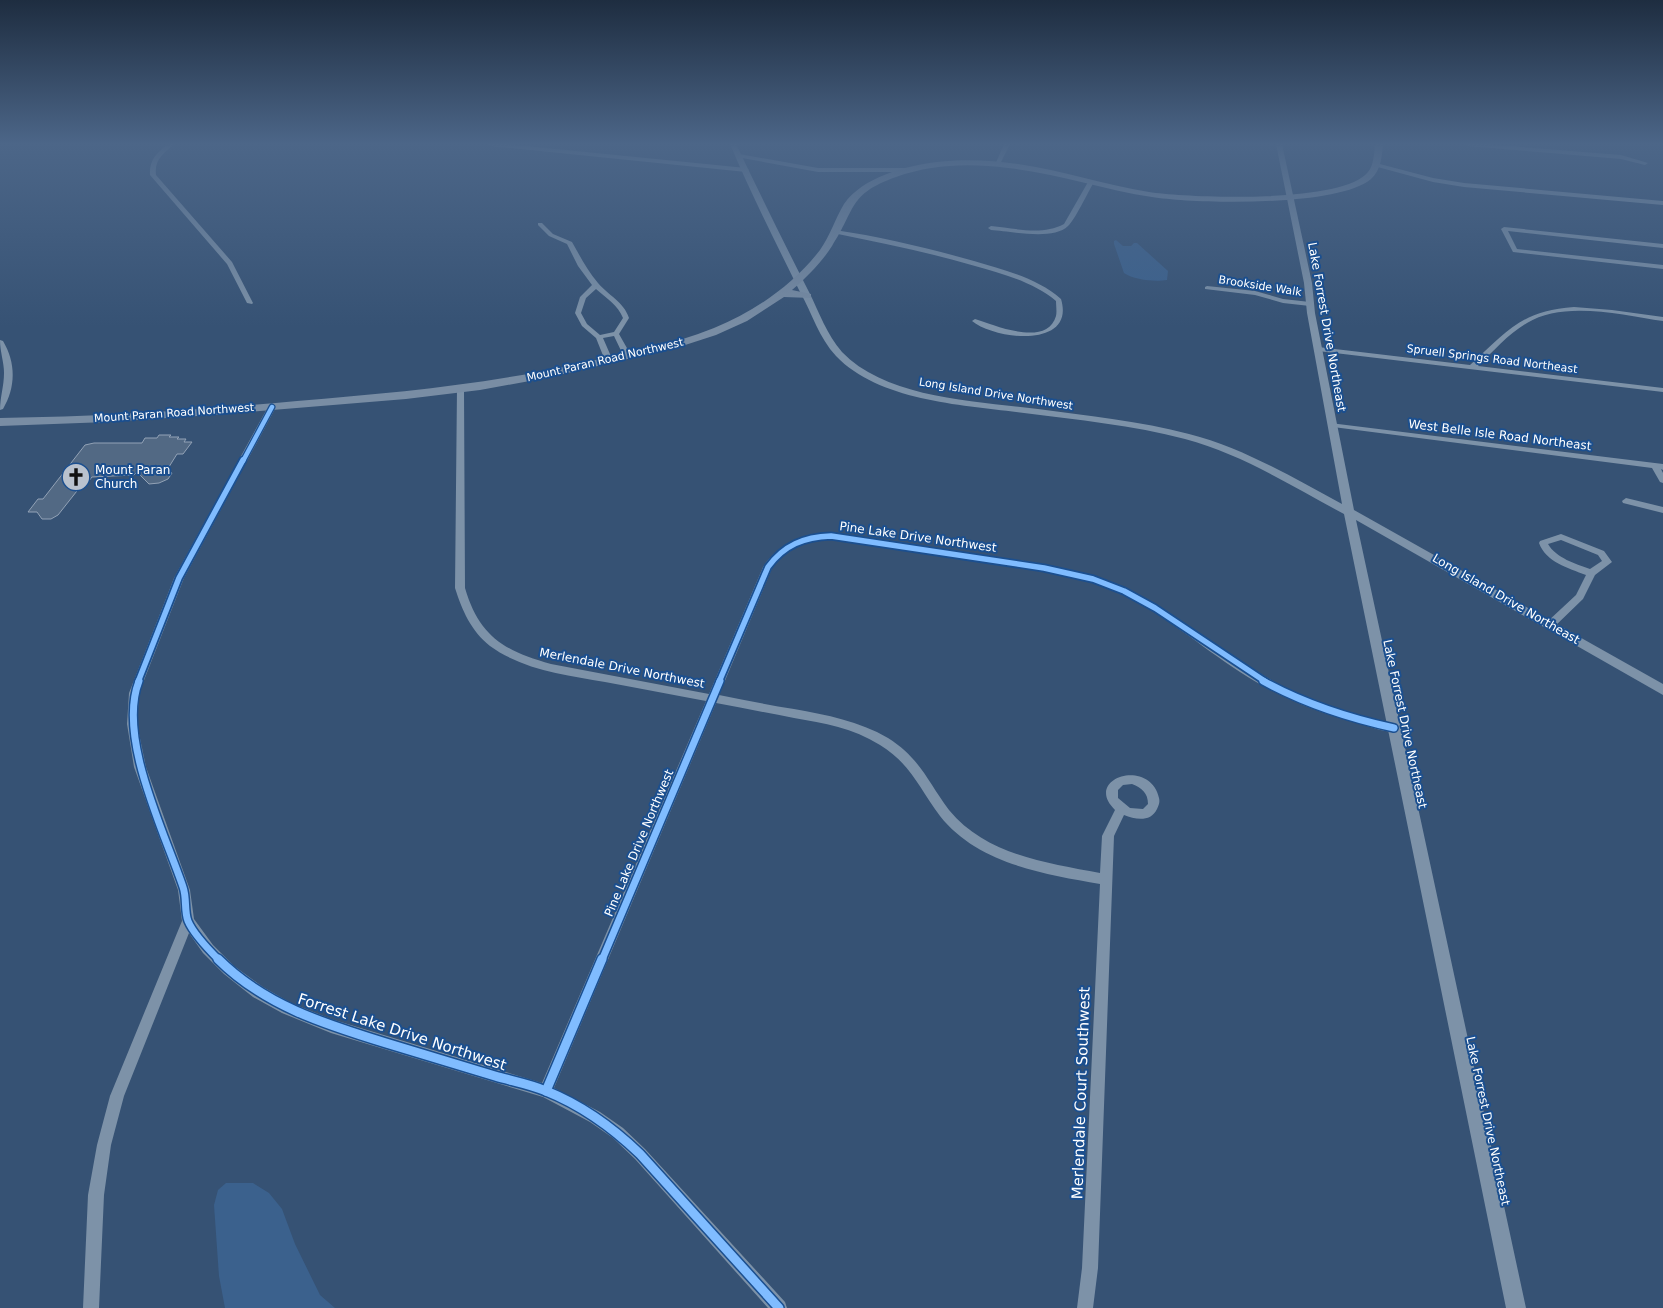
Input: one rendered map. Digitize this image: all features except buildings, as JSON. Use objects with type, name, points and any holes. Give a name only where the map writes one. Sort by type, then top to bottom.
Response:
[{"type":"main road","name":"Mount Paran Road Northwest","points":[[0,422],[158,416],[460,390],[628,357],[706,335],[730,325],[759,309],[797,279],[822,253],[848,205]]},
{"type":"main road","points":[[779,294],[791,293],[807,296]]},
{"type":"street","points":[[179,205],[230,263],[250,303]]},
{"type":"street","name":"Long Island Drive Northwest","points":[[762,205],[807,296],[824,336],[832,347],[853,366],[896,388],[940,399],[1104,421],[1189,436],[1233,452],[1349,511]]},
{"type":"street","points":[[991,228],[1042,232],[1060,229],[1066,225],[1078,205]]},
{"type":"street","name":"Lake Forrest Drive Northeast","points":[[1292,205],[1349,511],[1516,1308]]},
{"type":"street","points":[[540,224],[550,235],[570,243],[577,260],[596,285],[624,311],[626,318],[616,334],[599,337]]},
{"type":"street","points":[[1663,246],[1504,229],[1515,252],[1663,267]]},
{"type":"street","points":[[835,232],[866,237],[1010,273],[1049,290],[1059,300],[1058,322],[1054,327],[1041,333],[1009,332],[990,328],[974,320]]},
{"type":"street","points":[[596,285],[583,298],[578,313],[584,325],[599,337],[609,361]]},
{"type":"street","name":"Brookside Walk","points":[[1207,288],[1255,293],[1283,301],[1310,304]]},
{"type":"street","points":[[1471,368],[1514,329],[1527,320],[1546,312],[1586,310],[1663,319]]},
{"type":"street","points":[[616,334],[628,357]]},
{"type":"street","points":[[0,343],[8,359],[10,374],[7,391],[0,407]]},
{"type":"street","name":"Spruell Springs Road Northeast","points":[[1318,350],[1663,390]]},
{"type":"street","name":"Merlendale Drive Northwest","points":[[460,390],[460,588],[464,605],[471,620],[495,645],[530,662],[712,699],[839,722],[859,728],[891,746],[906,758],[946,815],[979,844],[1023,864],[1106,880]]},
{"type":"street","name":"Forrest Lake Drive Northwest","points":[[272,407],[179,579],[134,693],[132,724],[140,767],[184,890],[188,922],[208,949],[229,970],[258,992],[287,1008],[332,1026],[546,1091],[587,1112],[618,1134],[640,1154],[779,1308]]},
{"type":"street","name":"West Belle Isle Road Northeast","points":[[1333,425],[1659,467]]},
{"type":"street","points":[[1659,467],[1663,480]]},
{"type":"street","points":[[1626,500],[1663,510]]},
{"type":"street","name":"Long Island Drive Northeast","points":[[1349,511],[1418,548],[1663,690]]},
{"type":"street","name":"Pine Lake Drive Northwest","points":[[546,1091],[773,559],[784,549],[797,542],[814,537],[832,536],[1056,570],[1095,579],[1123,590],[1146,603],[1245,670],[1282,691],[1338,715],[1394,728]]},
{"type":"street","points":[[1550,625],[1580,597],[1591,574],[1607,562],[1601,553],[1561,537],[1543,543],[1544,548],[1549,554],[1591,574]]},
{"type":"street","name":"Merlendale Court Southwest","points":[[1085,1308],[1090,1268],[1108,836],[1120,809]]},
{"type":"street","points":[[91,1308],[96,1195],[104,1145],[117,1096],[188,922]]},
{"type":"water","points":[[1116,240],[1123,246],[1131,246],[1137,243],[1168,271],[1167,280],[1145,280],[1124,273],[1114,244]]},
{"type":"water","points":[[226,1183],[253,1183],[269,1193],[282,1209],[295,1244],[320,1295],[335,1308],[225,1308],[219,1276],[214,1205],[218,1190]]},
{"type":"cycle path","points":[[272,407],[179,578],[134,693],[132,724],[140,767],[184,890],[188,921],[208,949],[229,970],[258,992],[287,1008],[331,1026],[546,1091],[595,1117],[618,1133],[640,1154],[779,1308]]},
{"type":"cycle path","points":[[546,1091],[768,567],[782,551],[800,541],[820,537],[842,537],[1044,568],[1093,579],[1140,599],[1244,669],[1279,690],[1335,713],[1394,728]]},
{"type":"place","name":"Mount Paran Church","points":[[76,477]]}]
